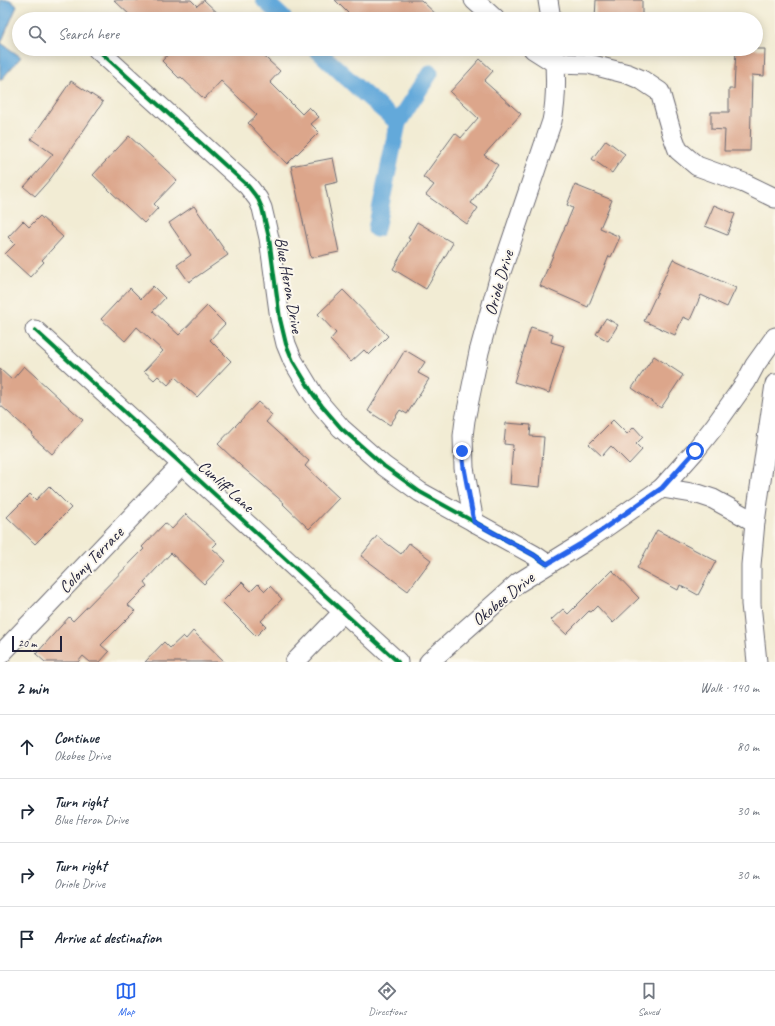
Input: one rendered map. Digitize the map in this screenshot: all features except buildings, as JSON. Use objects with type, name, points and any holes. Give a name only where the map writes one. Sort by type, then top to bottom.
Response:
[{"type":"street","points":[[474,0],[487,12]]},
{"type":"street","points":[[548,0],[550,12]]},
{"type":"street","name":"Blue Heron Drive","points":[[105,56],[248,186],[258,199],[262,208],[269,238],[280,319],[286,344],[293,361],[313,394],[341,428],[384,466],[420,492],[534,555],[547,564]]},
{"type":"street","points":[[555,56],[610,69],[642,80],[660,92],[678,150],[697,166],[744,183],[775,198]]},
{"type":"street","name":"Oriole Drive","points":[[474,522],[464,468],[462,443],[465,420],[479,352],[500,275],[555,110],[555,56]]},
{"type":"street","name":"Cunliff Lane","points":[[35,330],[398,662]]},
{"type":"street","name":"Okobee Drive","points":[[429,662],[518,583],[586,541],[662,488],[714,427],[746,382],[755,365],[775,337]]},
{"type":"street","points":[[757,662],[751,604],[751,565],[755,522],[768,493],[775,384]]},
{"type":"street","name":"Colony Terrace","points":[[0,655],[182,464]]},
{"type":"street","points":[[662,488],[698,494],[713,499],[755,522]]},
{"type":"street","points":[[295,662],[344,611]]},
{"type":"water","points":[[0,0],[10,0],[17,6],[14,12],[12,12],[12,18],[1,43],[12,51],[12,56],[21,57],[0,81]]},
{"type":"waterway","points":[[264,0],[277,12]]},
{"type":"waterway","points":[[324,56],[398,123]]},
{"type":"waterway","points":[[376,229],[398,123],[430,73]]},
{"type":"cycle path","points":[[105,56],[248,186],[258,199],[262,208],[269,238],[280,319],[286,344],[293,361],[313,394],[341,428],[384,466],[420,492],[534,555],[547,564]]},
{"type":"cycle path","points":[[35,330],[398,662]]},
{"type":"route","points":[[462,451],[474,522],[534,555],[547,564],[586,541],[649,498],[662,488],[695,451]]}]
